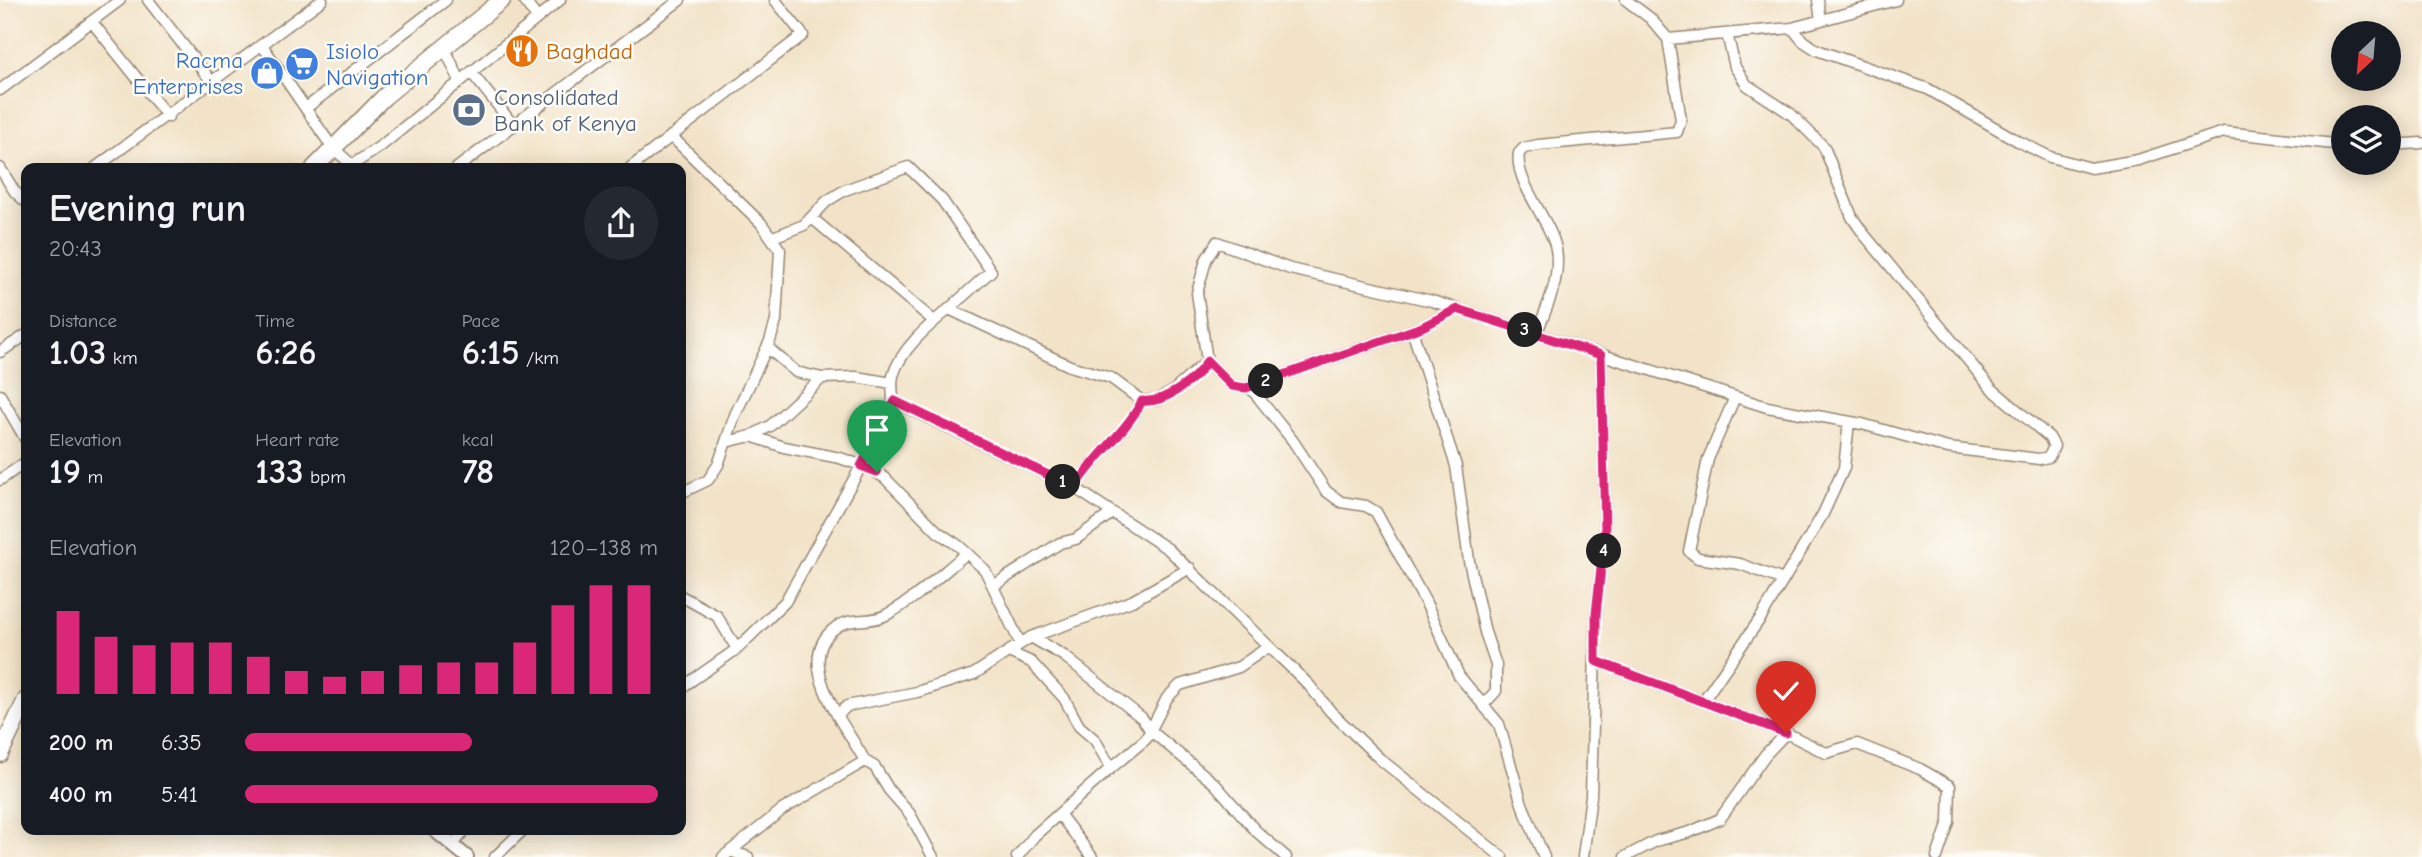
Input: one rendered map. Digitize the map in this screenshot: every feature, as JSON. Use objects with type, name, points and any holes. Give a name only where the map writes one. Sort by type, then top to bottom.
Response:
[{"type":"highway","points":[[318,163],[400,83],[502,0]]},
{"type":"highway","points":[[0,754],[21,710]]},
{"type":"street","points":[[0,90],[120,0]]},
{"type":"street","points":[[148,0],[212,82]]},
{"type":"street","points":[[102,163],[168,117],[322,0]]},
{"type":"street","points":[[306,108],[446,0]]},
{"type":"street","points":[[524,0],[537,18]]},
{"type":"street","points":[[262,45],[332,147],[347,163],[358,163],[560,0]]},
{"type":"street","points":[[464,163],[680,0]]},
{"type":"street","points":[[636,163],[803,35],[775,0]]},
{"type":"street","points":[[1536,334],[1552,290],[1556,249],[1528,189],[1519,153],[1524,148],[1538,145],[1677,132],[1681,120],[1668,39],[1650,18],[1626,0]]},
{"type":"street","points":[[1818,0],[1821,19]]},
{"type":"street","points":[[1668,39],[1793,27],[1896,0]]},
{"type":"street","points":[[92,22],[168,117]]},
{"type":"street","points":[[1793,27],[1803,41],[1818,50],[1928,89],[2050,157],[2091,168],[2138,160],[2224,132],[2331,144]]},
{"type":"street","points":[[1457,309],[1412,330],[1250,387],[1232,386],[1207,361],[1197,293],[1206,260],[1217,242],[1290,269],[1376,287],[1457,309],[1785,411],[1849,422],[1957,450],[2039,459],[2049,457],[2053,449],[2052,441],[1991,388],[1869,241],[1852,217],[1824,147],[1791,114],[1747,85],[1735,66],[1727,34]]},
{"type":"street","points":[[444,47],[460,81]]},
{"type":"street","points":[[471,72],[514,126]]},
{"type":"street","points":[[671,136],[773,237],[780,250],[776,321],[767,347],[735,415],[718,465],[708,480],[686,491]]},
{"type":"street","points":[[2401,144],[2422,143]]},
{"type":"street","points":[[686,685],[737,649],[772,617],[794,588],[895,401],[892,383],[895,371],[934,321],[991,271],[942,200],[908,167],[845,190],[827,201],[804,226],[773,237]]},
{"type":"street","points":[[0,168],[21,197]]},
{"type":"street","points":[[812,218],[934,321]]},
{"type":"street","points":[[949,309],[1070,366],[1111,379],[1142,401],[1157,400],[1172,392],[1207,361]]},
{"type":"street","points":[[1412,330],[1454,456],[1469,561],[1485,632],[1496,664],[1496,691],[1484,704]]},
{"type":"street","points":[[0,352],[21,338]]},
{"type":"street","points":[[767,347],[796,372],[822,378],[856,377],[892,383]]},
{"type":"street","points":[[1583,857],[1591,796],[1589,774],[1596,614],[1605,531],[1601,355]]},
{"type":"street","points":[[726,442],[751,436],[770,426],[822,378]]},
{"type":"street","points":[[1250,387],[1293,441],[1326,491],[1341,502],[1366,506],[1376,512],[1426,603],[1459,676],[1499,724],[1522,804],[1544,857]]},
{"type":"street","points":[[0,395],[21,431]]},
{"type":"street","points":[[1735,397],[1709,459],[1689,551],[1698,558],[1740,565],[1783,580]]},
{"type":"street","points":[[895,401],[1075,488],[1154,539],[1190,568],[1380,759],[1502,857]]},
{"type":"street","points":[[1075,488],[1093,460],[1136,413],[1142,401]]},
{"type":"street","points":[[1703,701],[1762,616],[1838,482],[1847,453],[1849,422]]},
{"type":"street","points":[[751,436],[861,466],[894,485],[939,532],[985,570],[1020,643]]},
{"type":"street","points":[[0,480],[21,465]]},
{"type":"street","points":[[993,586],[1060,543],[1076,539],[1112,513]]},
{"type":"street","points":[[933,857],[910,814],[889,790],[875,767],[865,761],[818,679],[820,652],[827,636],[848,621],[886,615],[967,553]]},
{"type":"street","points":[[838,715],[843,707],[916,692],[974,674],[1011,653],[1020,643],[1031,637],[1132,601],[1190,568]]},
{"type":"street","points":[[686,599],[717,616],[737,649]]},
{"type":"street","points":[[1031,637],[1073,663],[1142,718],[1151,730],[1215,784],[1256,831],[1286,857]]},
{"type":"street","points":[[1017,857],[1035,835],[1140,746],[1167,698],[1180,685],[1239,667],[1268,647]]},
{"type":"street","points":[[1011,653],[1031,662],[1064,698],[1079,726],[1095,740],[1111,768]]},
{"type":"street","points":[[1596,661],[1786,733],[1826,753],[1857,744],[1920,769],[1950,786],[1949,822],[1937,857]]},
{"type":"street","points":[[1625,857],[1656,841],[1689,832],[1720,819],[1775,743],[1786,733]]},
{"type":"street","points":[[726,854],[782,810],[865,761]]},
{"type":"street","points":[[1060,815],[1092,857]]},
{"type":"street","points":[[441,835],[467,857]]},
{"type":"street","points":[[453,845],[461,835]]},
{"type":"street","points":[[495,857],[518,835]]},
{"type":"street","points":[[726,854],[748,857]]},
{"type":"place","name":"Baghdad","points":[[522,51]]},
{"type":"place","name":"Isiolo Navigation","points":[[302,64]]},
{"type":"place","name":"Racma Enterprises","points":[[267,73]]},
{"type":"place","name":"Consolidated Bank of Kenya","points":[[469,110]]},
{"type":"route","points":[[877,472],[861,466],[895,401],[1014,456],[1075,488],[1086,469],[1136,413],[1142,401],[1157,400],[1172,392],[1207,361],[1232,386],[1242,389],[1374,341],[1422,327],[1457,309],[1601,355],[1600,411],[1605,531],[1596,614],[1596,661],[1786,733]]}]
